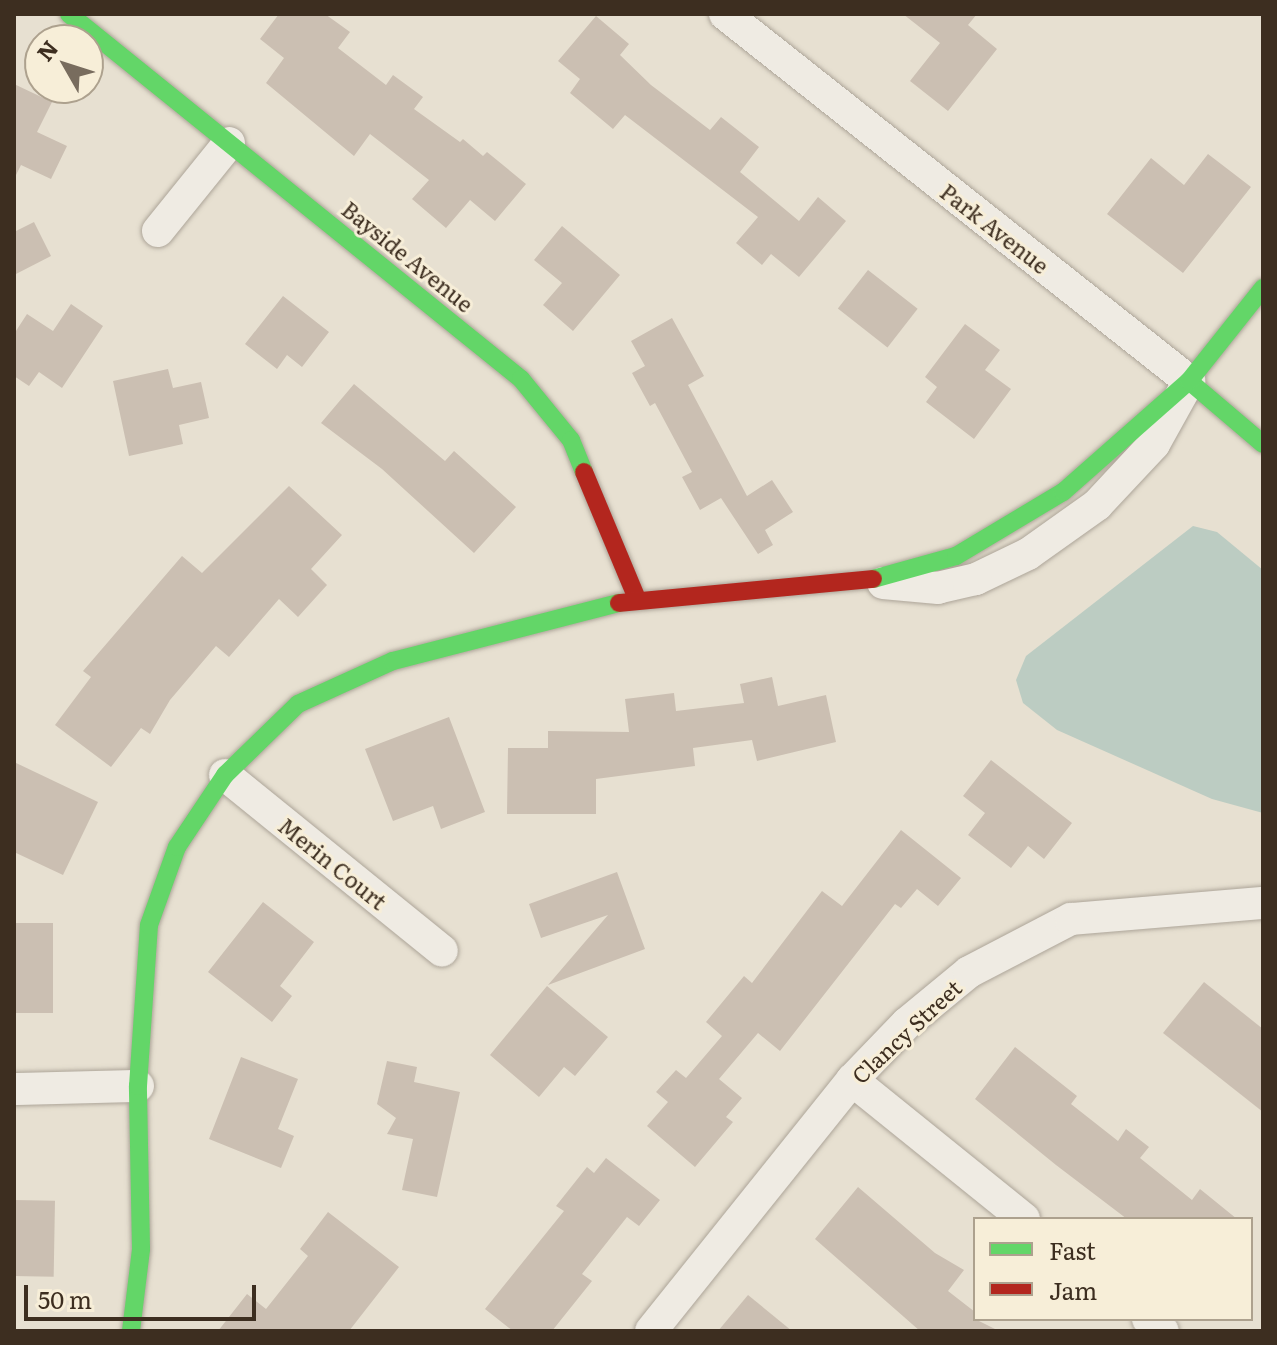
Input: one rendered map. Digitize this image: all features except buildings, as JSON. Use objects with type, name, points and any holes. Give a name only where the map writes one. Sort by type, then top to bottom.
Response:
[{"type":"street","name":"Bayside Avenue","points":[[69,14],[521,379],[571,440],[637,599]]},
{"type":"street","name":"Park Avenue","points":[[725,14],[762,25],[1263,444]]},
{"type":"street","points":[[158,231],[229,143]]},
{"type":"street","points":[[131,1331],[141,1249],[138,1086],[149,925],[177,847],[225,775],[298,704],[393,661],[637,599],[865,581],[938,588],[976,579],[1028,554],[1097,505],[1154,444],[1189,381],[1263,288]]},
{"type":"street","name":"Merin Court","points":[[225,775],[442,951]]},
{"type":"street","name":"Clancy Street","points":[[651,1331],[852,1080],[907,1023],[969,972],[1071,919],[1263,903]]},
{"type":"street","points":[[852,1080],[1022,1217]]},
{"type":"street","points":[[14,1089],[138,1086]]},
{"type":"shaded area","points":[[1193,526],[1217,532],[1263,570],[1263,813],[1212,799],[1057,730],[1023,703],[1016,680],[1026,656]]},
{"type":"traffic: fast","points":[[69,14],[521,379],[571,440],[584,472]]},
{"type":"traffic: fast","points":[[873,579],[956,556],[1063,492],[1189,381],[1263,288]]},
{"type":"traffic: fast","points":[[1189,381],[1263,444]]},
{"type":"traffic: fast","points":[[131,1331],[141,1249],[138,1086],[149,925],[177,847],[225,775],[298,704],[393,661],[619,603]]},
{"type":"traffic: jam","points":[[584,472],[637,599]]},
{"type":"traffic: jam","points":[[619,603],[873,579]]}]
